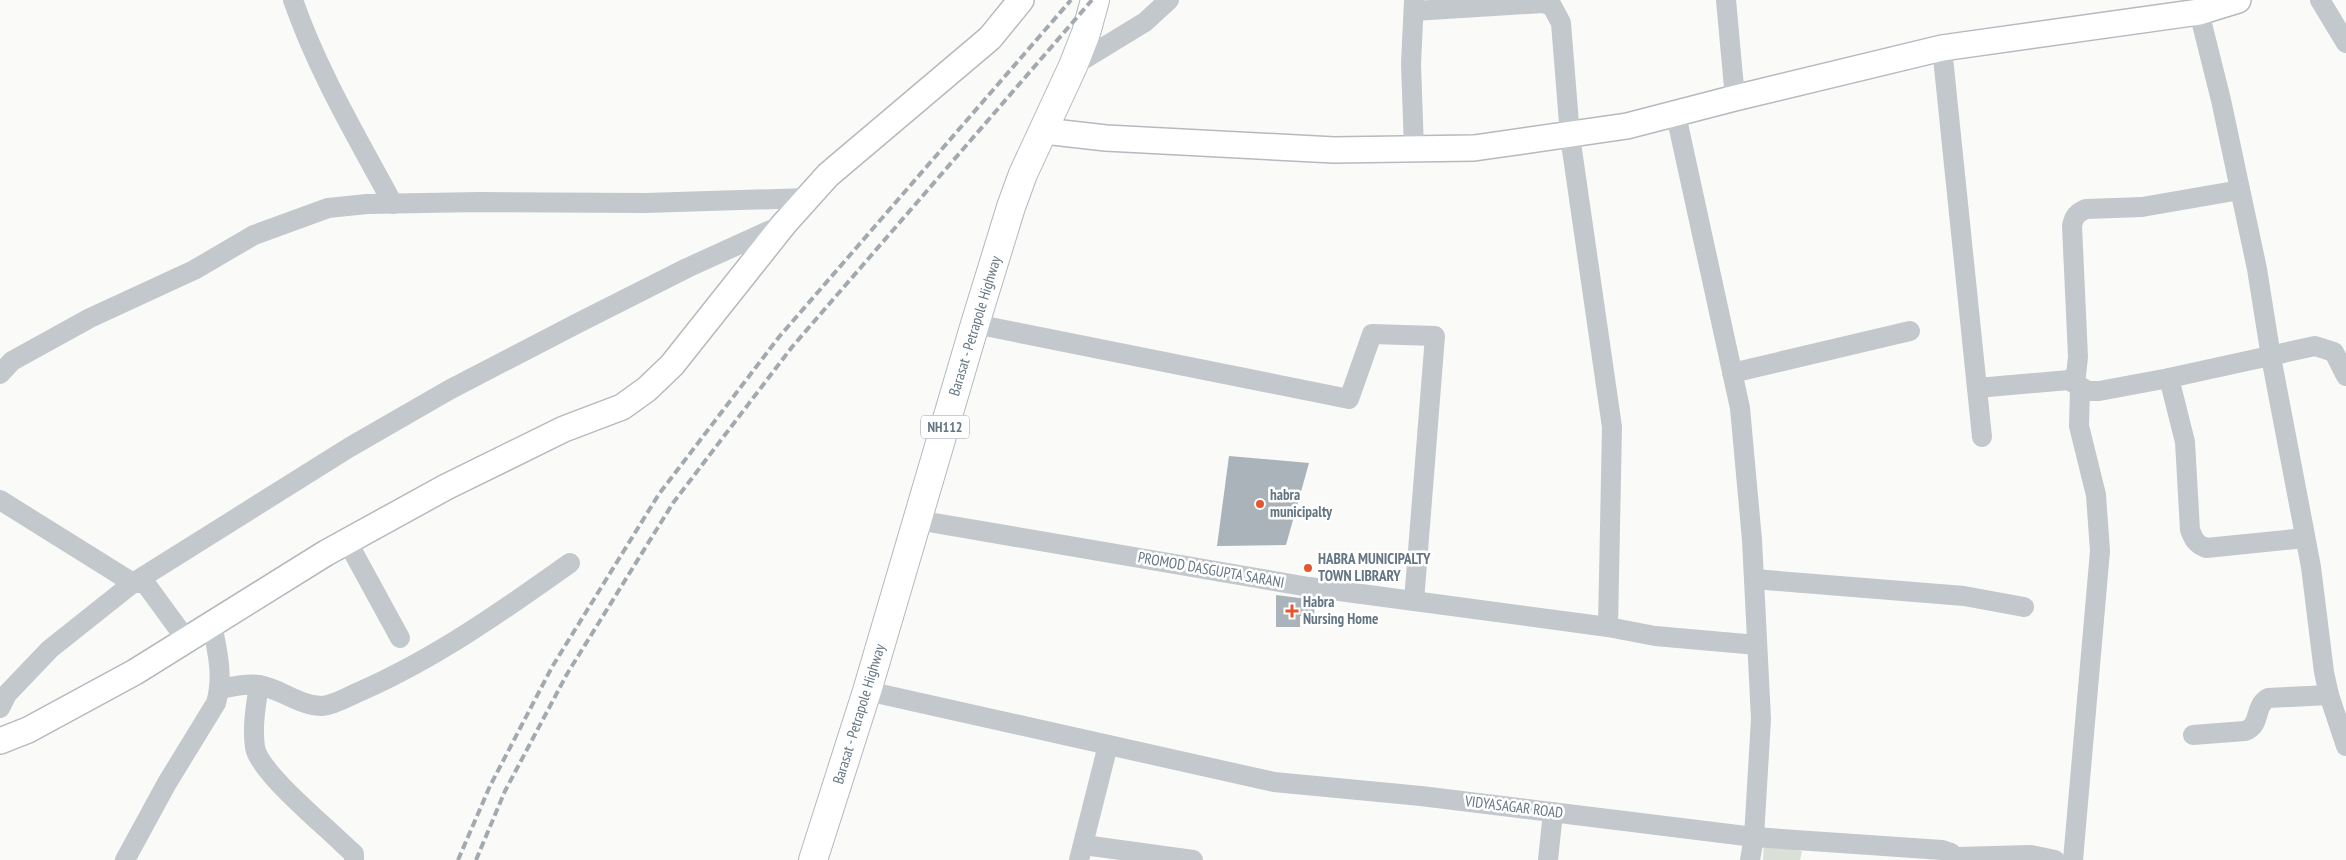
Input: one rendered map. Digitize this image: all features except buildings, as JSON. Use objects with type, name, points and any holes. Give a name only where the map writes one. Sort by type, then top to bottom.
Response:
[{"type":"highway","name":"Barasat - Petrapole Highway","points":[[813,860],[867,691],[975,324],[1023,174],[1073,66],[1086,33],[1094,0]]},
{"type":"main road","points":[[0,741],[28,730],[135,672],[347,541],[446,487],[564,429],[622,407],[641,393],[672,365],[784,224],[828,175],[990,38],[1021,0]]},
{"type":"main road","points":[[1044,131],[1106,138],[1334,150],[1474,148],[1570,136],[1627,126],[1942,48],[2199,12],[2238,0]]},
{"type":"street","points":[[293,0],[307,40],[334,95],[393,204]]},
{"type":"street","points":[[1073,66],[1145,22],[1169,0]]},
{"type":"street","points":[[1726,0],[1735,98]]},
{"type":"street","points":[[2320,0],[2346,43]]},
{"type":"street","points":[[1414,149],[1411,64],[1414,6],[1543,4],[1552,6],[1561,23],[1570,136],[1612,427],[1608,627]]},
{"type":"street","points":[[2199,12],[2257,269],[2270,357],[2305,538],[2329,695],[2346,746]]},
{"type":"street","points":[[1942,48],[1982,437]]},
{"type":"street","points":[[1676,115],[1740,408],[1754,579],[1761,718],[1754,837],[1750,860]]},
{"type":"street","points":[[2073,860],[2100,551],[2096,495],[2079,426],[2074,384],[2078,357],[2072,226],[2074,217],[2086,209],[2142,207],[2240,190]]},
{"type":"street","points":[[0,374],[12,362],[90,318],[194,270],[254,235],[328,208],[480,202],[654,203],[808,198]]},
{"type":"street","points":[[0,708],[7,694],[50,650],[133,583],[350,447],[449,390],[687,268],[784,224]]},
{"type":"street","points":[[975,324],[1349,399],[1372,334],[1435,336],[1414,601]]},
{"type":"street","points":[[1732,373],[1910,331]]},
{"type":"street","points":[[1977,388],[2074,384],[2099,391],[2270,357],[2315,346],[2334,352],[2346,376]]},
{"type":"street","points":[[2169,378],[2186,442],[2190,530],[2198,545],[2206,548],[2305,538]]},
{"type":"street","points":[[0,500],[133,583],[145,583],[180,631]]},
{"type":"street","name":"PROMOD DASGUPTA SARANI","points":[[917,520],[1309,587],[1608,627],[1655,636],[1757,645]]},
{"type":"street","points":[[347,541],[400,638]]},
{"type":"street","points":[[220,689],[247,684],[259,685],[307,703],[323,706],[336,702],[392,678],[436,652],[498,614],[570,563]]},
{"type":"street","points":[[1754,579],[1964,596],[2024,607]]},
{"type":"street","points":[[125,860],[167,783],[216,703],[220,689],[221,671],[212,624]]},
{"type":"street","points":[[259,685],[254,726],[255,749],[275,779],[354,854],[354,860]]},
{"type":"street","name":"VIDYASAGAR ROAD","points":[[867,691],[1274,782],[1420,796],[1754,837],[1942,850],[1956,859],[2031,855],[2055,860]]},
{"type":"street","points":[[2193,735],[2251,729],[2256,723],[2258,708],[2268,698],[2329,695]]},
{"type":"street","points":[[1108,745],[1081,853],[1193,860]]},
{"type":"street","points":[[1548,860],[1553,812]]},
{"type":"shaded area","points":[[1764,843],[1802,851],[1800,860],[1763,860]]},
{"type":"railway","points":[[458,860],[490,786],[552,667],[659,494],[779,337],[1071,0]]},
{"type":"railway","points":[[476,860],[505,791],[567,674],[673,503],[792,347],[1092,0]]},
{"type":"place","name":"habra municipalty","points":[[1260,504]]},
{"type":"place","name":"HABRA MUNICIPALTY TOWN LIBRARY","points":[[1308,568]]},
{"type":"place","name":"Habra Nursing Home","points":[[1292,611]]}]
